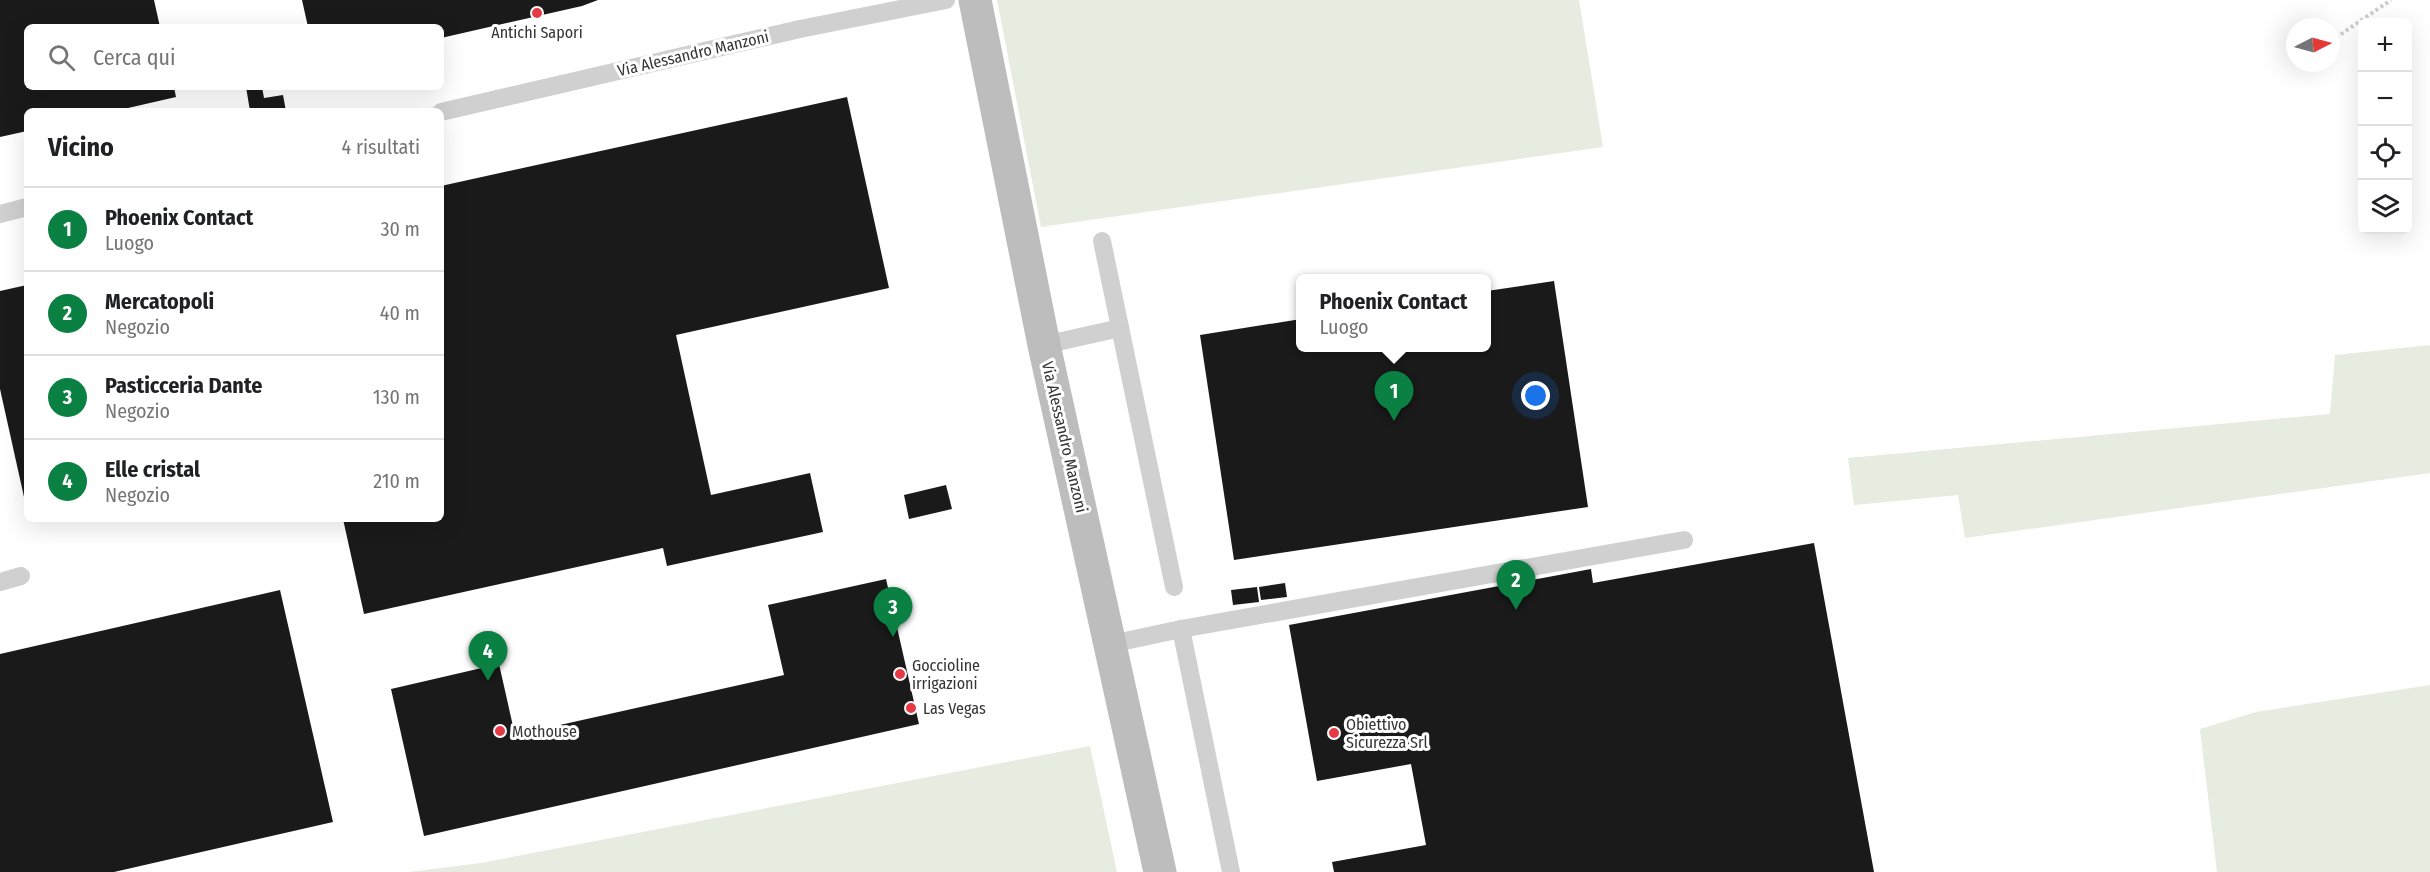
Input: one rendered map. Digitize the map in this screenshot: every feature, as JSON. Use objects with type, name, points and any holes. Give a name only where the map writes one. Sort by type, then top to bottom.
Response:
[{"type":"main road","name":"Via Alessandro Manzoni","points":[[975,0],[1044,345],[1160,872]]},
{"type":"lane","name":"Via Alessandro Manzoni","points":[[444,111],[800,29],[946,0]]},
{"type":"lane","points":[[0,214],[24,208]]},
{"type":"lane","points":[[1102,241],[1174,587]]},
{"type":"lane","points":[[1044,345],[1120,328]]},
{"type":"lane","points":[[1111,644],[1181,629],[1683,540]]},
{"type":"lane","points":[[0,582],[21,576]]},
{"type":"lane","points":[[1181,629],[1231,872]]},
{"type":"path","points":[[2340,35],[2391,0]]},
{"type":"shaded area","points":[[997,0],[1579,0],[1603,147],[1041,227]]},
{"type":"shaded area","points":[[2430,345],[2430,473],[1965,538],[1958,495],[1854,505],[1848,458],[2330,414],[2335,355]]},
{"type":"shaded area","points":[[2430,685],[2430,872],[2217,872],[2200,729],[2256,712]]},
{"type":"shaded area","points":[[1090,746],[1117,872],[409,872],[481,863]]},
{"type":"building","points":[[0,0],[154,0],[159,24],[24,24],[24,90],[175,90],[176,97],[128,108],[24,108],[24,132],[0,137]]},
{"type":"building","points":[[302,0],[598,0],[582,6],[444,37],[444,24],[307,24]]},
{"type":"building","points":[[246,90],[263,90],[264,98],[283,95],[285,108],[250,108]]},
{"type":"building","points":[[847,97],[889,288],[676,335],[711,495],[810,473],[823,532],[667,566],[663,548],[364,614],[344,522],[444,522],[444,185]]},
{"type":"building","points":[[1554,281],[1588,507],[1234,560],[1200,335],[1296,320],[1296,352],[1491,352],[1491,290]]},
{"type":"building","points":[[24,286],[24,497],[0,389],[0,291]]},
{"type":"building","points":[[946,485],[952,509],[909,519],[904,495]]},
{"type":"building","points":[[1814,543],[1874,872],[1334,872],[1332,862],[1426,845],[1411,764],[1317,781],[1289,625],[1591,569],[1593,583]]},
{"type":"building","points":[[886,579],[919,724],[424,836],[391,689],[499,664],[515,735],[784,675],[768,605]]},
{"type":"building","points":[[1285,583],[1287,597],[1261,600],[1259,587]]},
{"type":"building","points":[[1257,587],[1259,602],[1233,605],[1231,590]]},
{"type":"building","points":[[280,590],[333,822],[114,872],[0,872],[0,654]]},
{"type":"place","name":"Antichi Sapori","points":[[537,13]]},
{"type":"place","name":"Phoenix Contact","points":[[1394,421]]},
{"type":"place","name":"Mercatopoli","points":[[1516,610]]},
{"type":"place","name":"Pasticceria Dante","points":[[893,637]]},
{"type":"place","name":"Goccioline irrigazioni","points":[[900,674]]},
{"type":"place","name":"Elle cristal","points":[[488,681]]},
{"type":"place","name":"Las Vegas","points":[[911,708]]},
{"type":"place","name":"Mothouse","points":[[500,731]]},
{"type":"place","name":"Obiettivo Sicurezza Srl","points":[[1334,733]]}]
